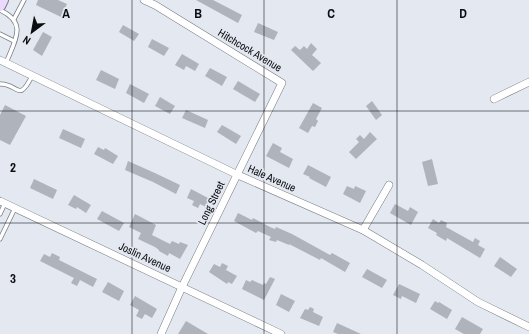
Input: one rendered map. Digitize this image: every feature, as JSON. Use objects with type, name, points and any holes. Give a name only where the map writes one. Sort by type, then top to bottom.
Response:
[{"type":"main road","points":[[0,6],[3,0]]},
{"type":"street","name":"Hitchcock Avenue","points":[[144,0],[155,5],[282,83]]},
{"type":"street","name":"Hale Avenue","points":[[3,62],[238,175],[363,230],[422,265],[478,302],[529,327]]},
{"type":"street","points":[[494,100],[529,82]]},
{"type":"street","name":"Long Street","points":[[161,334],[182,287],[282,83]]},
{"type":"street","points":[[363,230],[389,185]]},
{"type":"street","name":"Joslin Avenue","points":[[3,202],[281,334]]},
{"type":"lane","points":[[14,19],[24,0]]},
{"type":"lane","points":[[0,10],[7,13],[14,19],[18,26],[14,42],[3,62]]},
{"type":"lane","points":[[0,34],[14,42]]},
{"type":"lane","points":[[0,84],[4,84],[17,90],[23,90],[26,88],[32,76]]},
{"type":"lane","points":[[0,214],[3,202]]},
{"type":"lane","points":[[0,239],[15,208]]},
{"type":"building","points":[[38,0],[58,0],[67,4],[61,17],[36,5]]},
{"type":"building","points":[[196,0],[213,0],[242,15],[238,23]]},
{"type":"building","points":[[258,23],[278,32],[274,40],[254,32]]},
{"type":"building","points":[[123,25],[139,34],[134,41],[119,32]]},
{"type":"building","points":[[43,32],[52,37],[42,56],[33,50]]},
{"type":"building","points":[[152,39],[169,48],[164,56],[148,47]]},
{"type":"building","points":[[311,43],[317,49],[312,55],[321,63],[313,71],[291,50],[295,46],[300,50],[304,46],[307,49]]},
{"type":"building","points":[[182,54],[199,64],[195,71],[186,66],[184,70],[175,65]]},
{"type":"building","points":[[210,68],[227,77],[222,86],[205,76]]},
{"type":"building","points":[[101,70],[119,79],[115,89],[96,80]]},
{"type":"building","points":[[238,81],[260,94],[255,102],[233,89]]},
{"type":"building","points":[[130,84],[149,94],[144,103],[126,93]]},
{"type":"building","points":[[160,97],[175,106],[170,114],[155,106]]},
{"type":"building","points":[[372,101],[382,115],[376,120],[366,106]]},
{"type":"building","points":[[313,103],[322,108],[316,119],[318,121],[315,127],[312,126],[308,133],[299,128]]},
{"type":"building","points":[[5,105],[26,116],[10,145],[0,140],[0,115]]},
{"type":"building","points":[[186,110],[208,120],[205,128],[182,118]]},
{"type":"building","points":[[222,125],[241,136],[236,144],[217,132]]},
{"type":"building","points":[[63,129],[85,139],[81,148],[59,138]]},
{"type":"building","points":[[370,132],[377,139],[356,159],[349,152],[359,142],[356,139],[360,135],[364,139]]},
{"type":"building","points":[[273,143],[282,148],[280,152],[293,159],[289,168],[266,156]]},
{"type":"building","points":[[98,147],[104,150],[105,148],[118,156],[113,164],[94,154]]},
{"type":"building","points":[[432,159],[438,184],[428,186],[422,162]]},
{"type":"building","points":[[128,161],[180,185],[176,194],[125,170]]},
{"type":"building","points":[[308,165],[331,177],[326,187],[303,174]]},
{"type":"building","points":[[34,179],[57,190],[53,199],[30,188]]},
{"type":"building","points":[[347,186],[354,189],[355,186],[366,191],[360,203],[343,194]]},
{"type":"building","points":[[191,189],[210,199],[206,207],[200,204],[198,208],[192,205],[194,201],[187,198]]},
{"type":"building","points":[[74,195],[91,205],[86,213],[77,207],[76,209],[68,205]]},
{"type":"building","points":[[395,204],[408,211],[410,207],[418,212],[411,225],[390,213]]},
{"type":"building","points":[[102,211],[124,223],[119,231],[97,219]]},
{"type":"building","points":[[238,213],[252,220],[253,218],[275,229],[276,227],[292,234],[330,255],[332,253],[350,263],[345,272],[321,258],[320,260],[289,244],[277,240],[276,242],[269,240],[271,237],[258,231],[256,233],[234,221]]},
{"type":"building","points":[[135,214],[156,225],[152,235],[170,244],[172,241],[179,244],[180,242],[188,245],[180,259],[169,253],[168,256],[155,247],[138,239],[141,233],[129,227]]},
{"type":"building","points":[[433,219],[439,223],[441,220],[447,223],[446,227],[473,242],[475,238],[480,241],[478,245],[485,249],[480,258],[447,238],[446,241],[436,235],[437,233],[428,228]]},
{"type":"building","points":[[52,253],[60,257],[59,260],[97,279],[93,287],[80,280],[77,286],[71,283],[74,278],[40,261],[44,254],[50,257]]},
{"type":"building","points":[[500,257],[517,269],[511,277],[494,266]]},
{"type":"building","points":[[222,263],[228,266],[226,270],[237,276],[232,284],[228,282],[227,284],[209,272],[214,264],[220,267]]},
{"type":"building","points":[[367,269],[387,280],[382,288],[362,277]]},
{"type":"building","points":[[270,277],[275,279],[264,300],[242,289],[246,280],[250,282],[252,280],[263,285],[264,283],[266,284]]},
{"type":"building","points":[[108,282],[124,291],[119,301],[102,292]]},
{"type":"building","points":[[399,284],[420,294],[416,303],[402,296],[401,299],[393,295]]},
{"type":"building","points":[[281,294],[295,301],[289,312],[276,305]]},
{"type":"building","points":[[135,296],[157,309],[152,318],[145,314],[142,319],[136,316],[139,310],[130,305]]},
{"type":"building","points":[[435,301],[452,310],[447,319],[430,309]]},
{"type":"building","points":[[310,307],[314,309],[313,312],[323,317],[319,326],[300,318],[305,309],[308,310]]},
{"type":"building","points":[[462,317],[483,329],[480,334],[464,334],[455,329]]},
{"type":"building","points":[[186,321],[208,334],[178,334]]},
{"type":"building","points":[[337,323],[361,334],[338,334],[333,332]]}]
